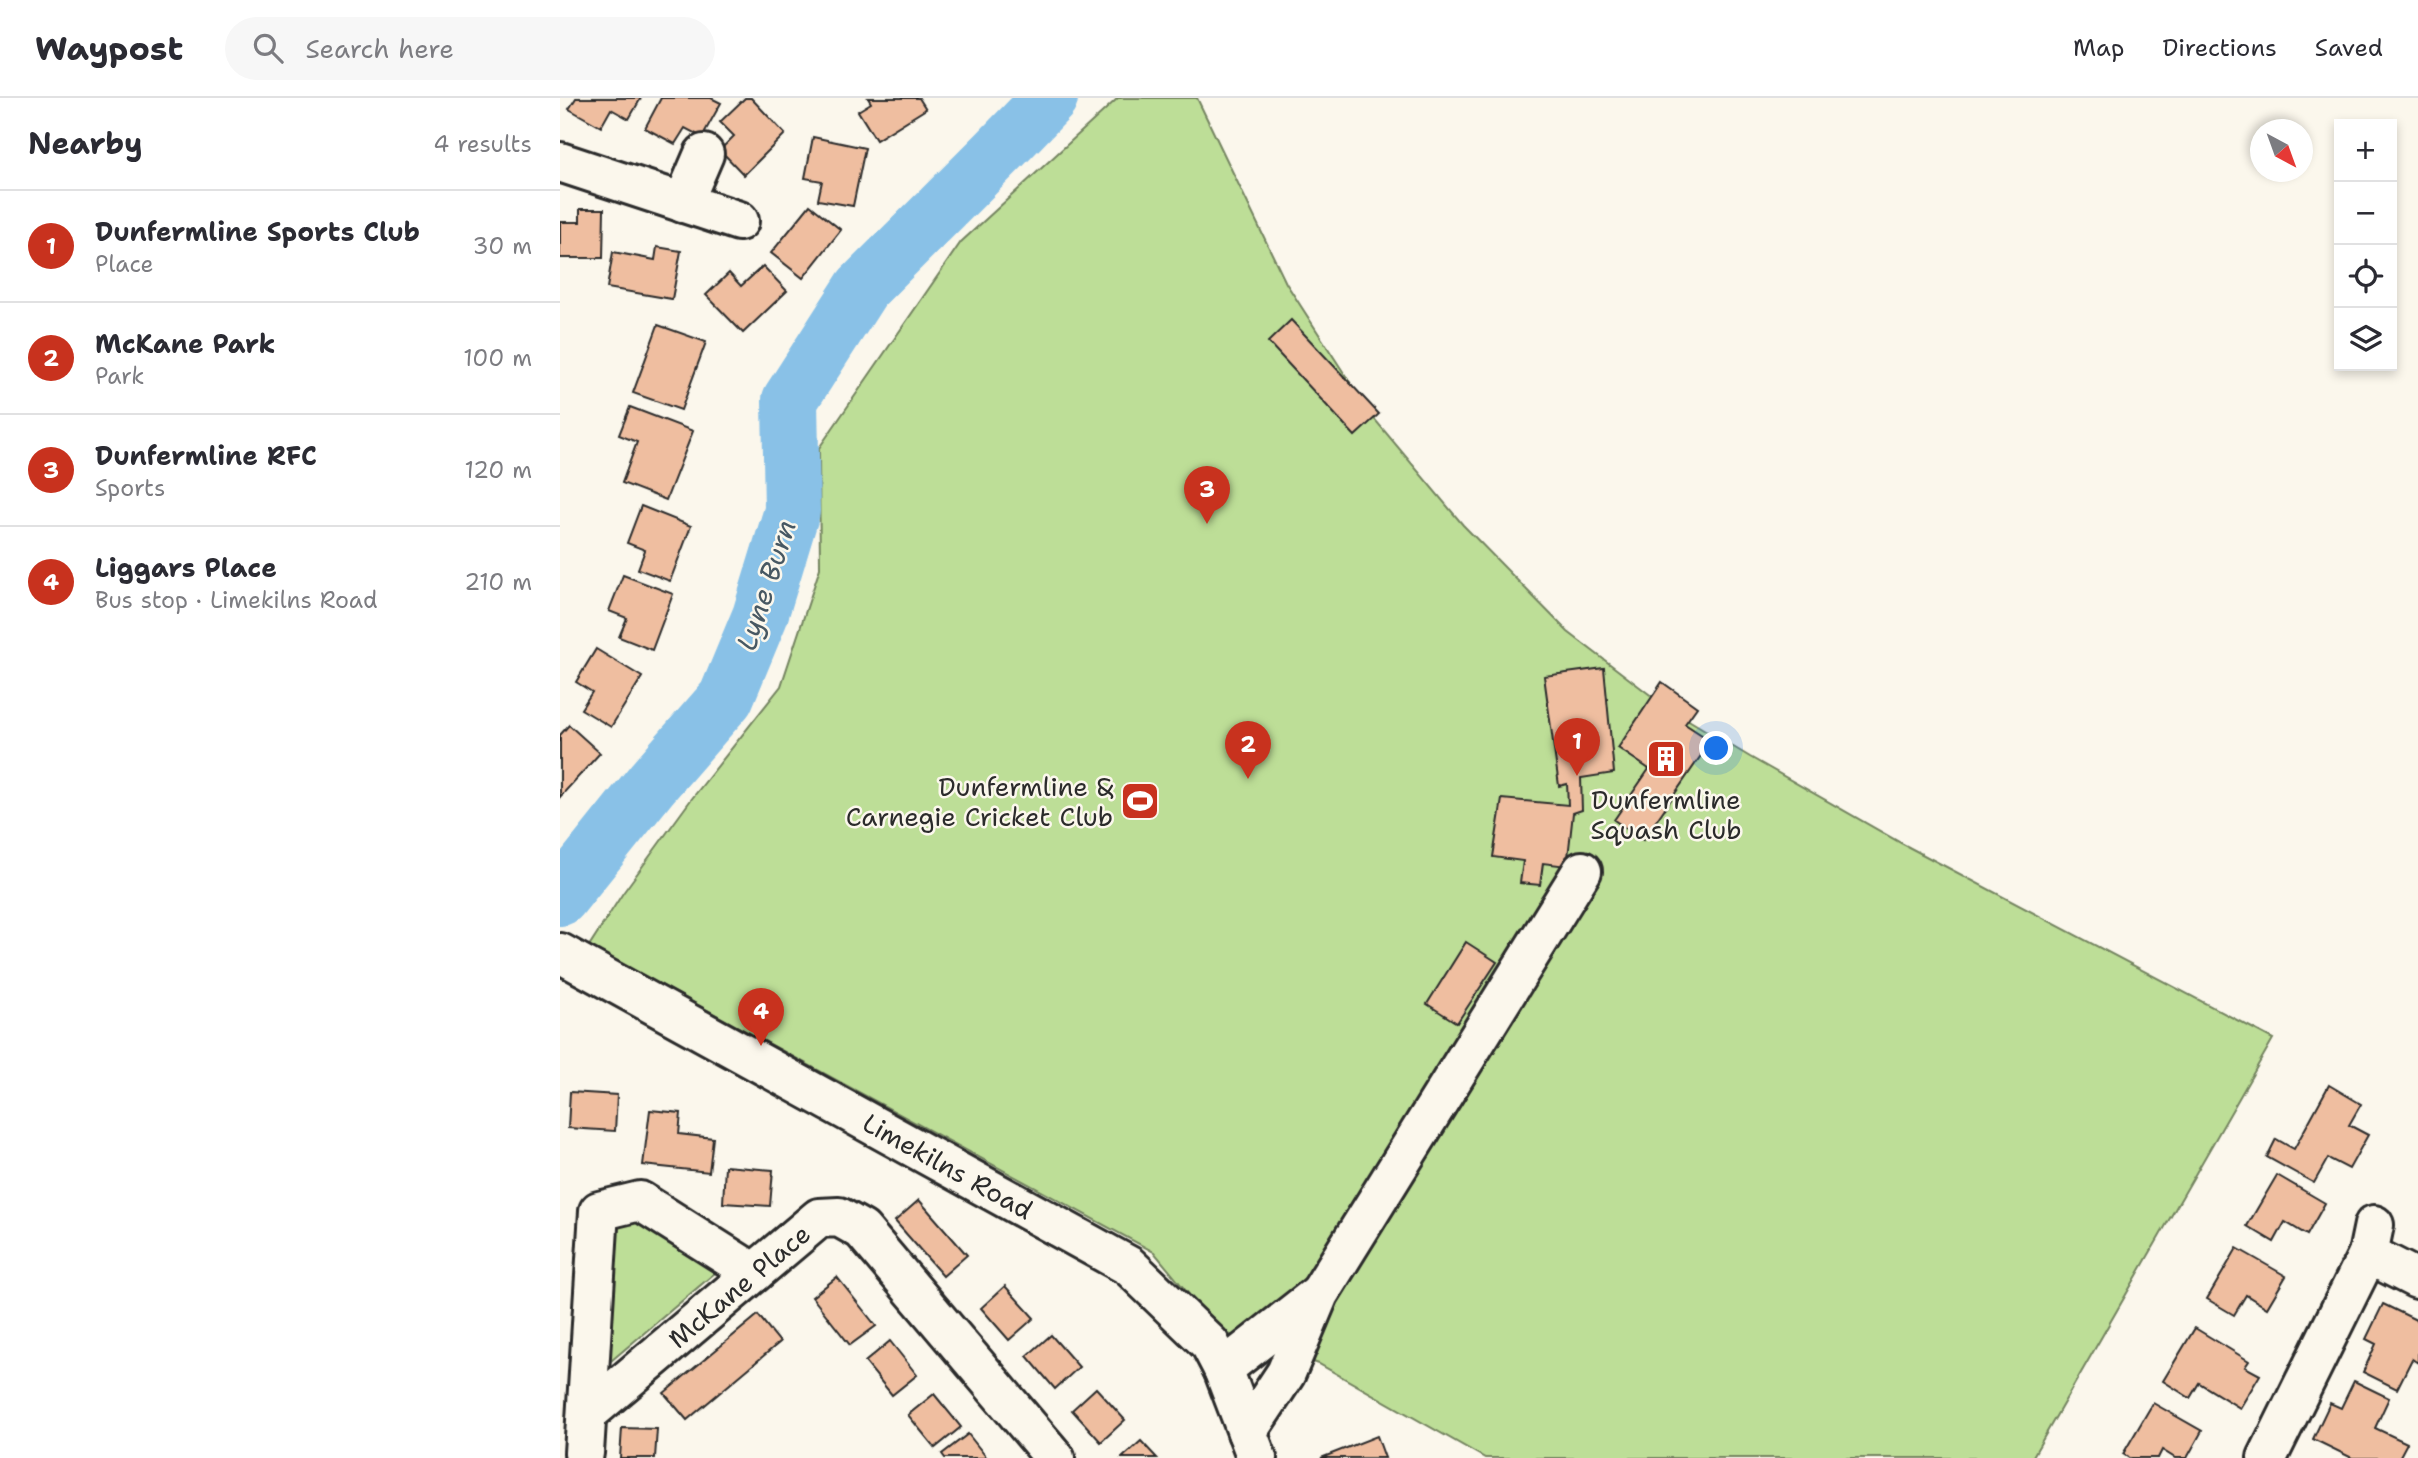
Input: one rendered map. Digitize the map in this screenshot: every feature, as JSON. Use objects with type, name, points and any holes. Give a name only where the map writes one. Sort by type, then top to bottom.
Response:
[{"type":"street","points":[[683,203],[704,154]]},
{"type":"street","points":[[560,162],[739,221]]},
{"type":"street","points":[[1252,1445],[1319,1294],[1582,871]]},
{"type":"street","name":"Limekilns Road","points":[[560,953],[1129,1266],[1210,1344],[1223,1368],[1252,1445]]},
{"type":"street","points":[[584,1453],[599,1211],[640,1201],[754,1273]]},
{"type":"street","name":"McKane Place","points":[[588,1413],[819,1219],[839,1217],[862,1230],[1055,1458]]},
{"type":"street","points":[[2267,1458],[2371,1239],[2417,1279]]},
{"type":"street","points":[[1223,1368],[1319,1294]]},
{"type":"green space","points":[[1118,98],[1197,98],[1286,283],[1371,415],[1463,525],[1568,632],[1662,704],[1750,757],[1901,843],[2273,1039],[2032,1458],[1485,1458],[1319,1364],[1219,1331],[1154,1252],[589,946],[623,893],[690,801],[781,686],[820,568],[819,448],[961,242]]},
{"type":"green space","points":[[636,1221],[716,1272],[598,1372],[606,1229]]},
{"type":"building","points":[[576,98],[641,98],[629,119],[611,109],[601,127],[569,109]]},
{"type":"building","points":[[661,98],[711,98],[721,103],[702,137],[685,128],[675,144],[645,128]]},
{"type":"building","points":[[745,98],[751,98],[785,134],[744,175],[720,150],[734,136],[720,122]]},
{"type":"building","points":[[868,98],[919,98],[926,109],[876,140],[858,111],[871,103]]},
{"type":"building","points":[[813,137],[865,148],[853,206],[818,200],[822,181],[805,178]]},
{"type":"building","points":[[810,205],[841,230],[803,278],[771,253]]},
{"type":"building","points":[[580,209],[604,209],[603,258],[560,258],[560,222],[580,222]]},
{"type":"building","points":[[657,247],[681,251],[672,299],[607,288],[613,252],[655,260]]},
{"type":"building","points":[[763,266],[787,291],[743,333],[706,295],[729,273],[741,286]]},
{"type":"building","points":[[1291,320],[1379,414],[1355,436],[1268,342]]},
{"type":"building","points":[[658,325],[706,342],[681,410],[633,393]]},
{"type":"building","points":[[630,407],[693,431],[666,500],[622,483],[637,442],[619,435]]},
{"type":"building","points":[[641,506],[691,526],[670,581],[638,569],[645,550],[627,543]]},
{"type":"building","points":[[623,575],[673,594],[652,650],[619,637],[627,618],[609,611]]},
{"type":"building","points":[[596,649],[642,677],[611,727],[581,709],[592,692],[576,682]]},
{"type":"building","points":[[1604,668],[1614,773],[1581,778],[1582,810],[1573,813],[1567,866],[1543,863],[1540,885],[1520,883],[1523,861],[1493,857],[1502,799],[1568,805],[1567,784],[1559,786],[1544,676]]},
{"type":"building","name":"Dunfermline Squash Club","points":[[1662,682],[1697,707],[1685,724],[1711,741],[1643,840],[1614,820],[1649,769],[1618,748]]},
{"type":"building","points":[[569,725],[600,753],[560,797],[560,735]]},
{"type":"building","points":[[1466,942],[1497,962],[1457,1023],[1427,1004]]},
{"type":"building","points":[[2329,1085],[2361,1104],[2349,1125],[2368,1135],[2349,1169],[2328,1158],[2314,1183],[2267,1157],[2276,1139],[2294,1149]]},
{"type":"building","points":[[570,1092],[617,1095],[615,1131],[568,1128]]},
{"type":"building","points":[[650,1110],[681,1113],[679,1134],[713,1138],[709,1172],[643,1165]]},
{"type":"building","points":[[725,1166],[773,1170],[770,1206],[723,1203]]},
{"type":"building","points":[[2277,1175],[2325,1203],[2307,1235],[2285,1222],[2274,1242],[2247,1226]]},
{"type":"building","points":[[919,1200],[967,1255],[943,1276],[895,1221]]},
{"type":"building","points":[[2237,1248],[2286,1276],[2267,1308],[2246,1295],[2234,1315],[2207,1299]]},
{"type":"building","points":[[837,1277],[876,1326],[850,1345],[812,1297]]},
{"type":"building","points":[[1005,1286],[1034,1318],[1009,1340],[981,1308]]},
{"type":"building","points":[[2383,1304],[2418,1321],[2418,1363],[2412,1359],[2397,1389],[2363,1372],[2376,1344],[2366,1339]]},
{"type":"building","points":[[758,1315],[780,1342],[687,1420],[664,1393]]},
{"type":"building","points":[[2195,1328],[2249,1361],[2245,1367],[2260,1375],[2240,1408],[2199,1383],[2190,1398],[2163,1381]]},
{"type":"building","points":[[1051,1335],[1079,1367],[1055,1389],[1027,1356]]},
{"type":"building","points":[[890,1341],[917,1375],[892,1395],[865,1362]]},
{"type":"building","points":[[2354,1381],[2389,1398],[2375,1428],[2407,1443],[2399,1458],[2352,1458],[2313,1439],[2330,1403],[2341,1408]]},
{"type":"building","points":[[1096,1388],[1125,1420],[1101,1442],[1072,1410]]},
{"type":"building","points":[[934,1394],[961,1427],[935,1448],[908,1415]]},
{"type":"building","points":[[2153,1403],[2202,1431],[2187,1458],[2175,1458],[2162,1450],[2158,1458],[2129,1458],[2123,1454]]},
{"type":"building","points":[[622,1428],[657,1429],[655,1458],[620,1458]]},
{"type":"building","points":[[968,1434],[987,1458],[945,1458],[942,1454]]},
{"type":"building","points":[[1377,1436],[1385,1458],[1321,1458]]},
{"type":"building","points":[[1141,1441],[1157,1458],[1122,1458]]},
{"type":"waterway","name":"Lyne Burn","points":[[560,898],[652,783],[726,698],[760,616],[792,511],[790,400],[862,288],[1050,98]]},
{"type":"place","name":"Dunfermline RFC","points":[[1207,524]]},
{"type":"place","name":"Dunfermline Squash Club","points":[[1666,759]]},
{"type":"place","name":"Dunfermline Sports Club","points":[[1577,776]]},
{"type":"place","name":"McKane Park","points":[[1248,779]]},
{"type":"place","name":"Dunfermline & Carnegie Cricket Club","points":[[1140,801]]},
{"type":"place","name":"Liggars Place","points":[[761,1046]]}]
